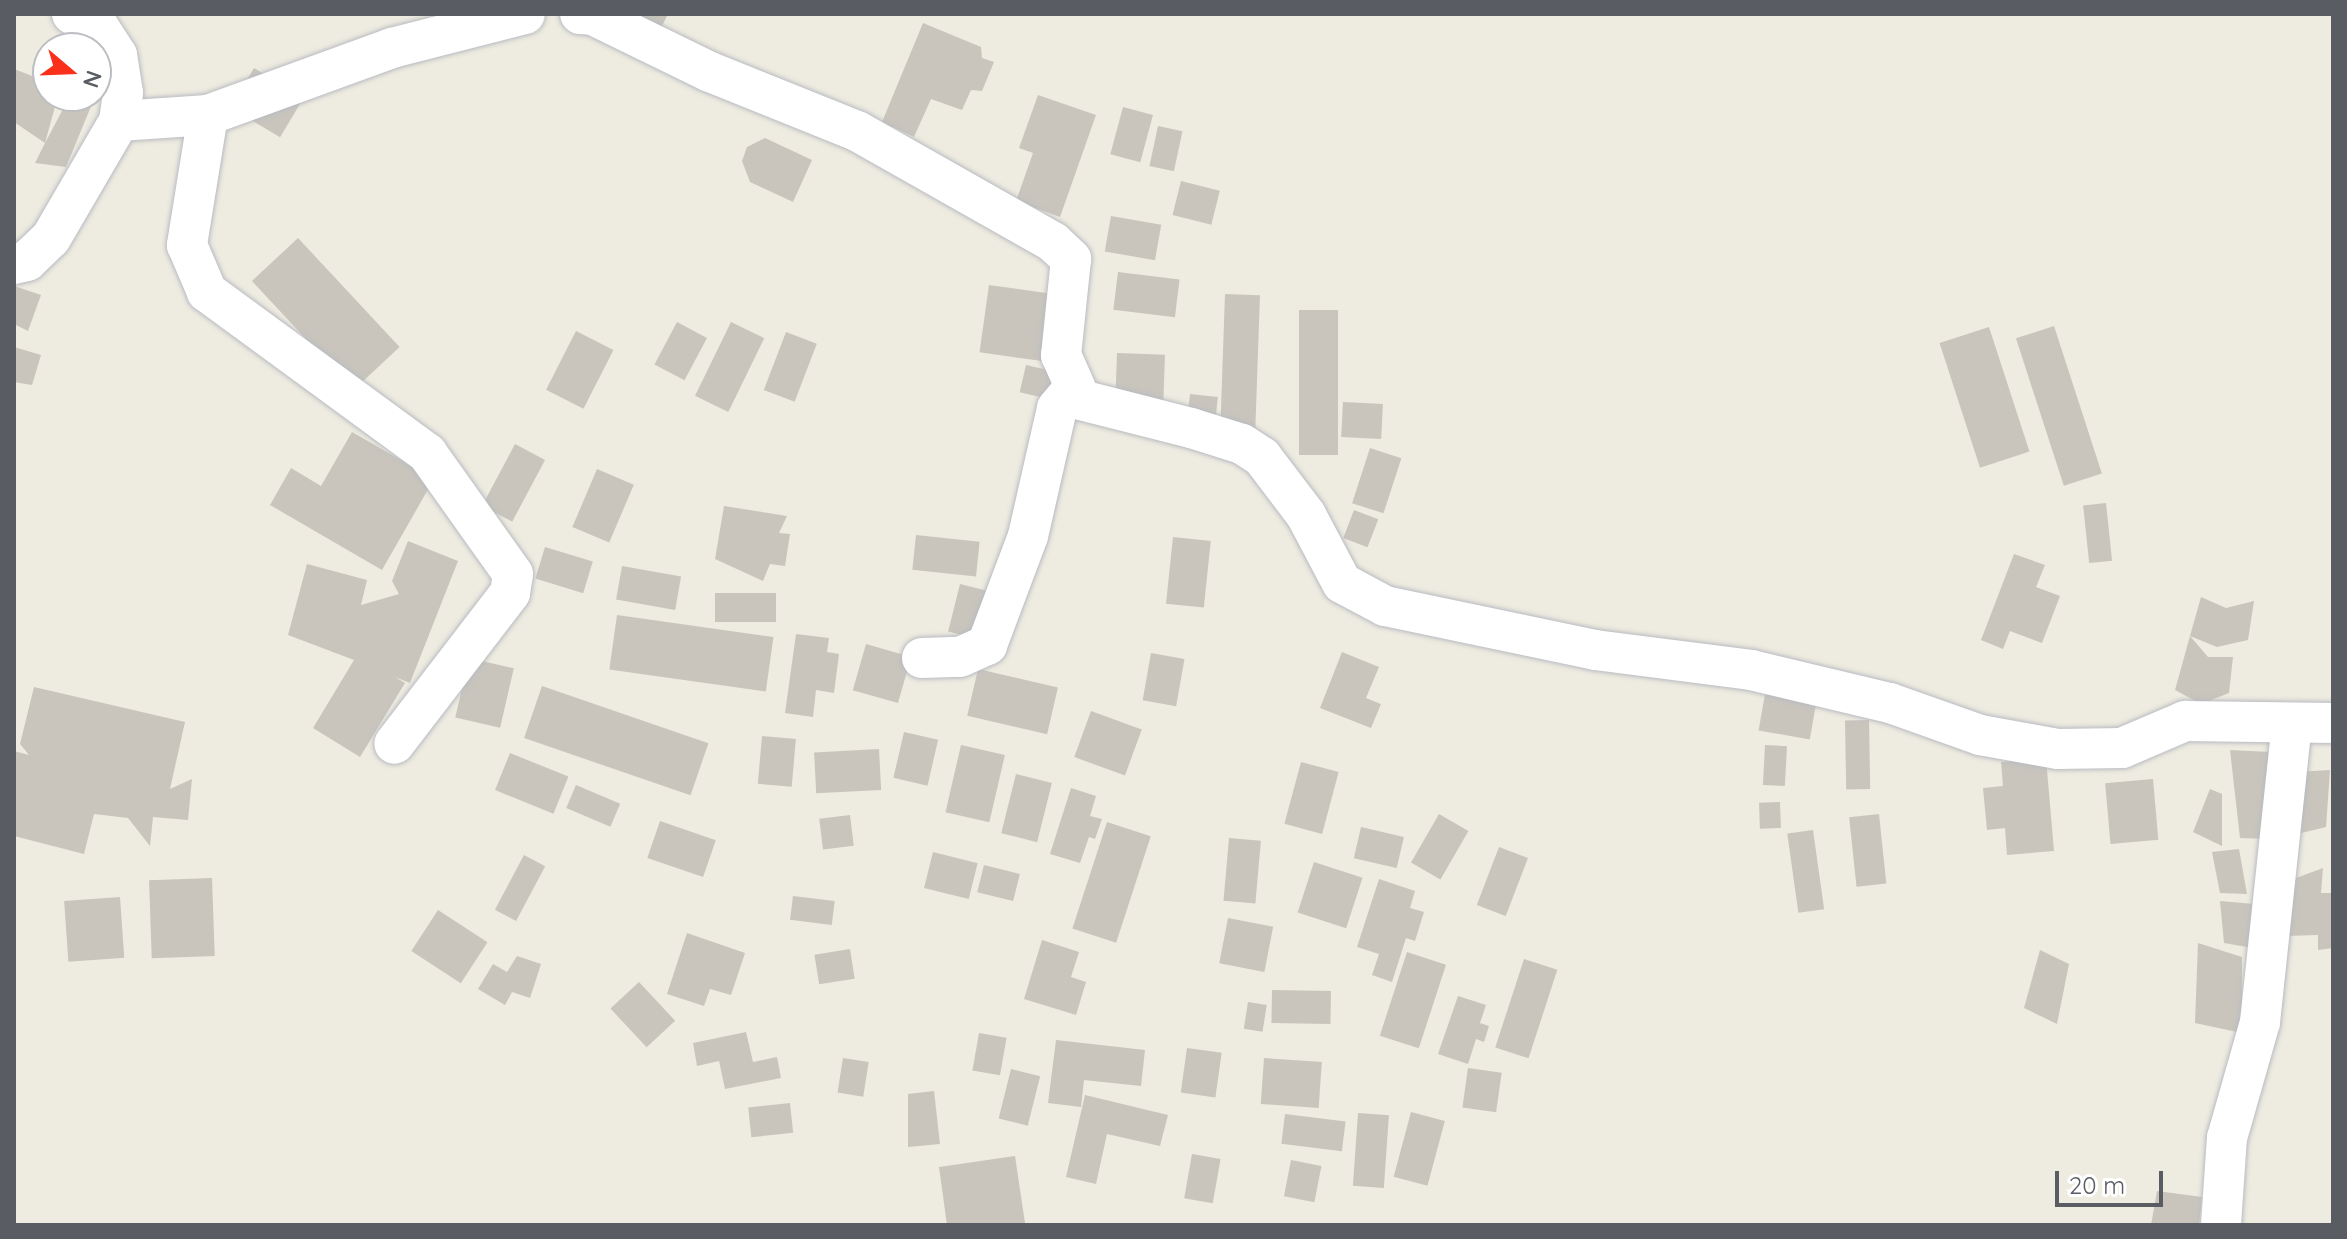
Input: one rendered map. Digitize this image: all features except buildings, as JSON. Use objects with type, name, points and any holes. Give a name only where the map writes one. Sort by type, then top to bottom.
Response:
[{"type":"street","points":[[14,264],[27,261],[51,238],[119,121],[123,93],[117,55],[98,26],[72,14]]},
{"type":"street","points":[[119,121],[208,115],[392,48],[495,18],[525,14]]},
{"type":"street","points":[[580,14],[593,15],[710,72],[857,131],[1063,250],[1072,270],[1061,355],[1073,389],[1092,407],[1191,428],[1242,444],[1262,457],[1306,515],[1342,583],[1385,606],[1595,650],[1751,670],[1890,703],[1980,735],[2058,749],[2122,748],[2185,721],[2333,723]]},
{"type":"street","points":[[208,115],[187,245],[207,292],[427,453],[513,574],[510,593],[394,744]]},
{"type":"street","points":[[922,658],[960,657],[987,645],[1028,536],[1057,408],[1073,389]]},
{"type":"street","points":[[2221,1225],[2227,1138],[2260,1022],[2292,724]]}]
